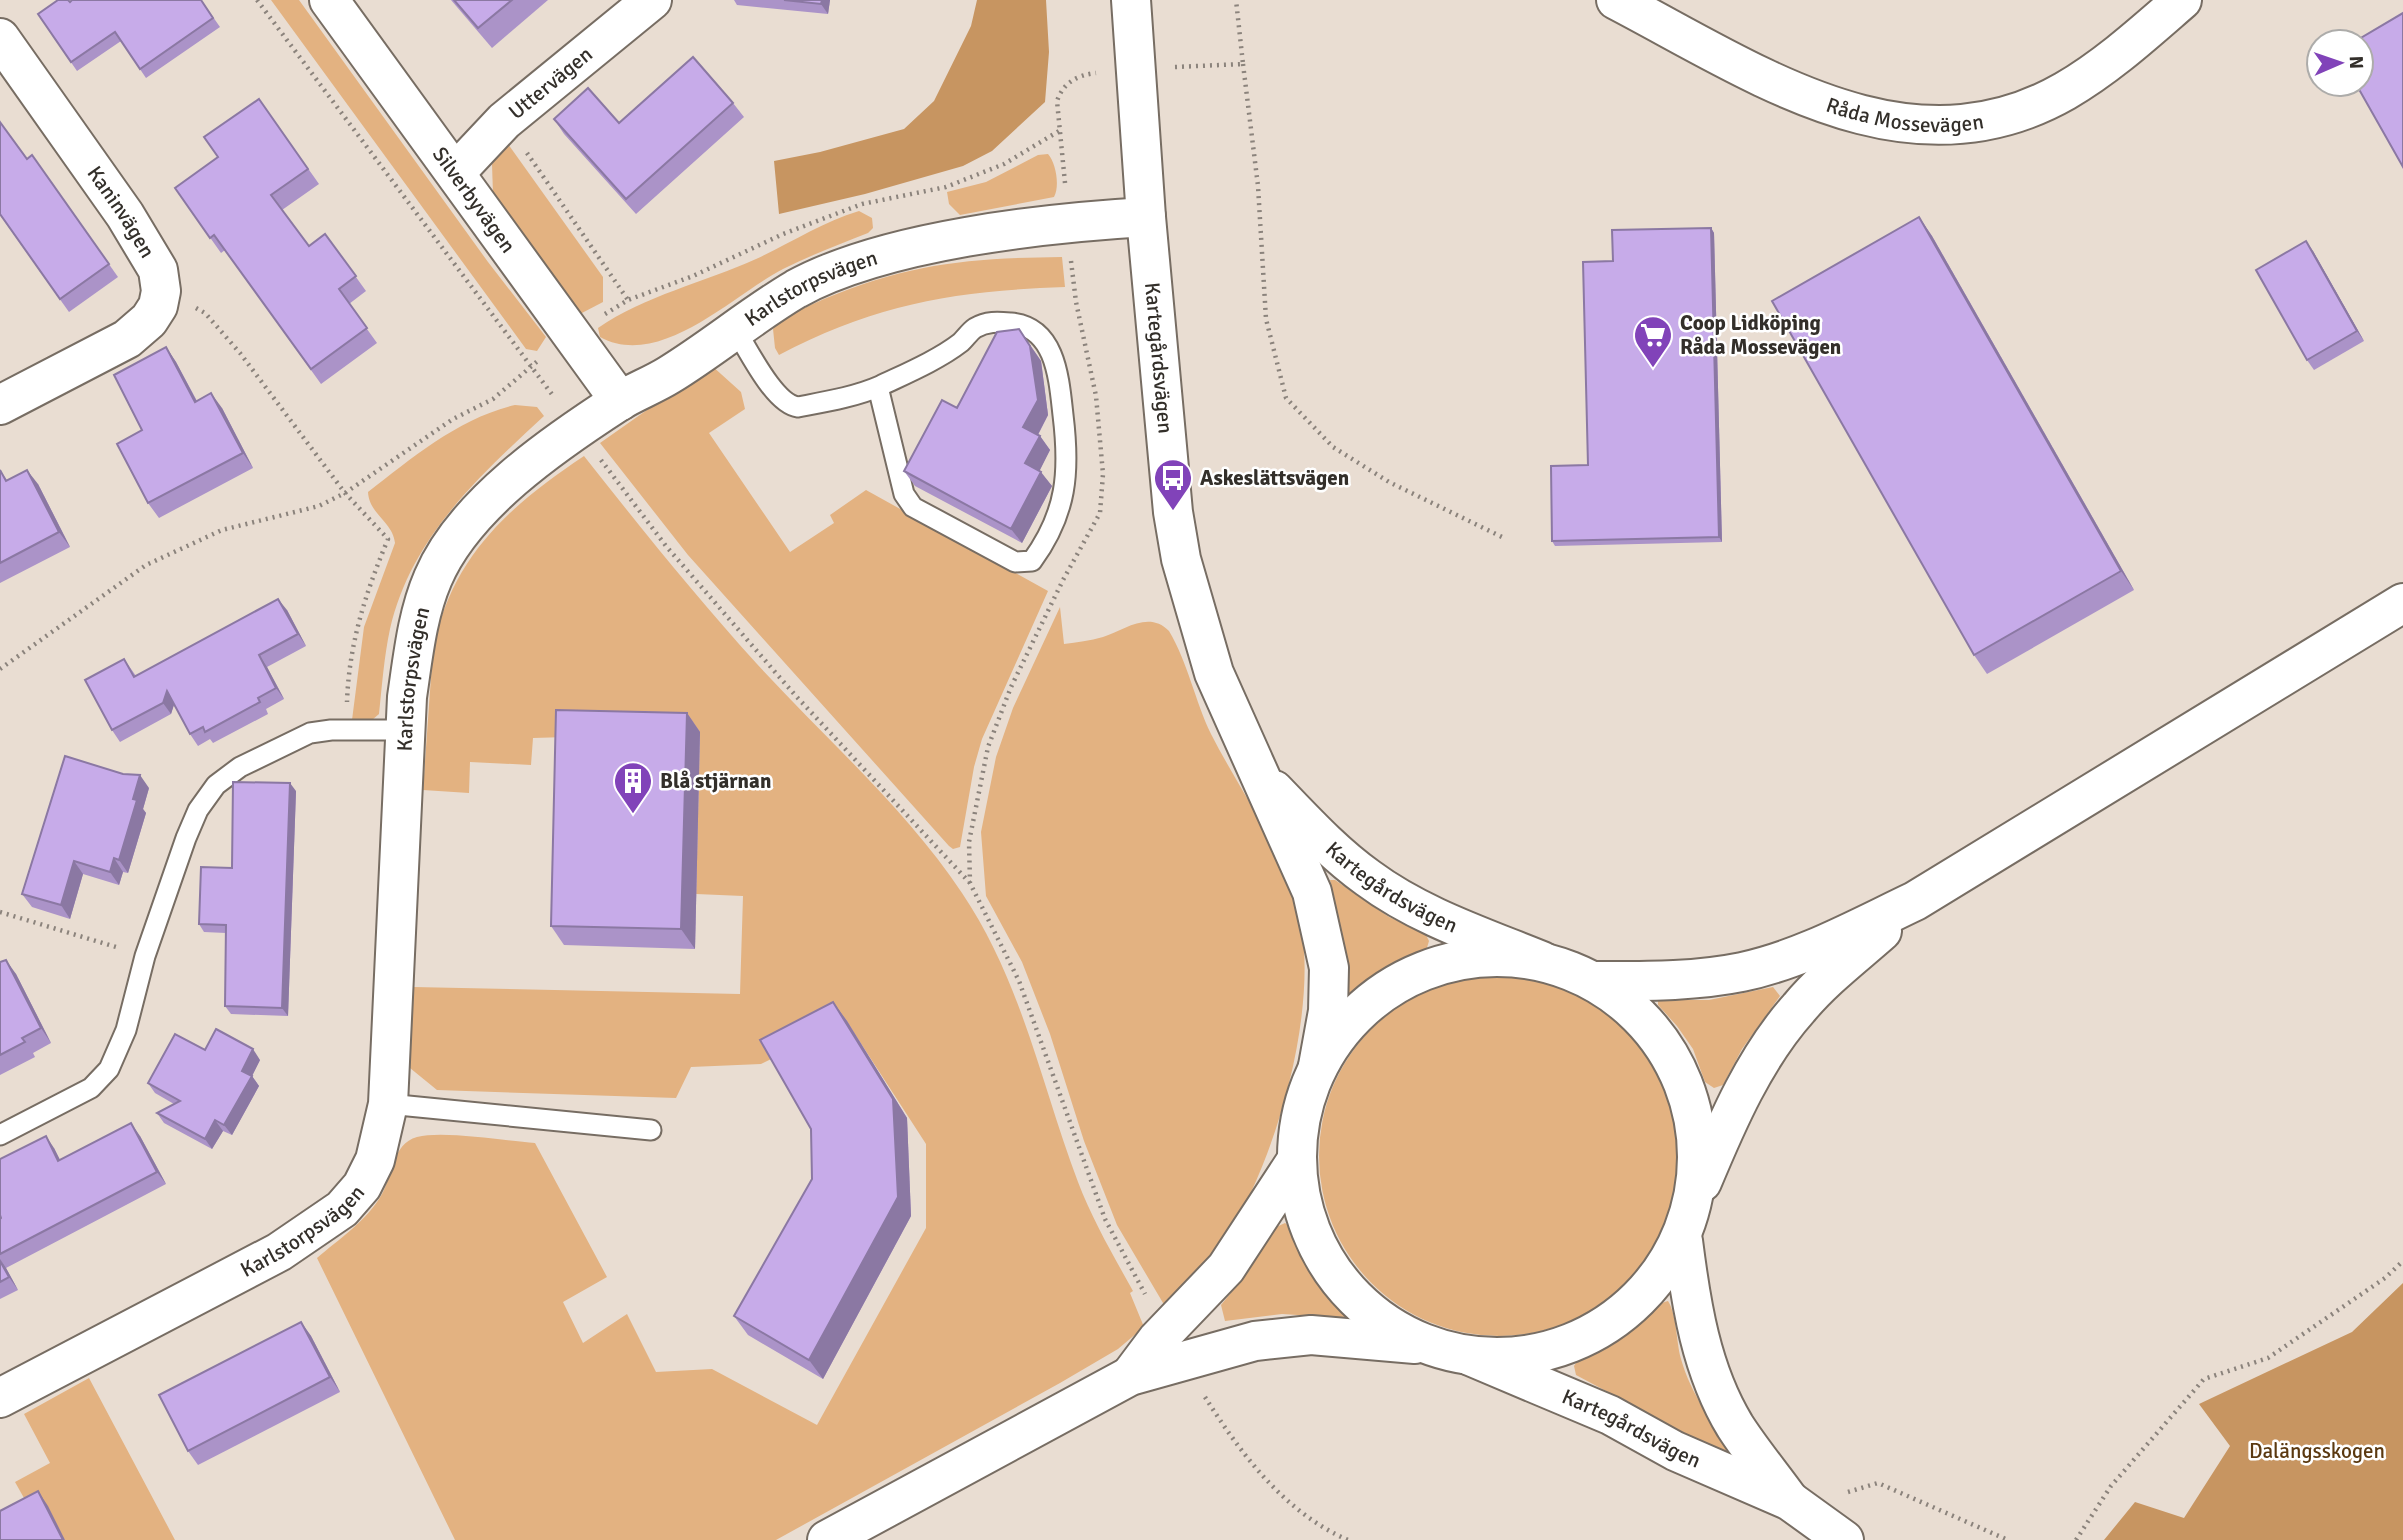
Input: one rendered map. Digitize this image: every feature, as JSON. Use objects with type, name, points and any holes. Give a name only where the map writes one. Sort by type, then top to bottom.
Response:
[{"type":"street","name":"Silverbyvägen","points":[[329,0],[620,401]]},
{"type":"street","name":"Uttervägen","points":[[456,172],[504,121],[652,0]]},
{"type":"street","name":"Kartegårdsvägen","points":[[1131,0],[1146,217],[1173,512],[1181,559],[1214,673],[1265,781],[1288,843],[1312,892],[1329,968],[1328,1011],[1318,1066]]},
{"type":"street","name":"Råda Mossevägen","points":[[1616,0],[1786,89],[1836,110],[1901,122],[1950,124],[2027,108],[2064,91],[2117,56],[2182,0]]},
{"type":"street","name":"Kaninvägen","points":[[0,38],[125,215],[158,270],[161,290]]},
{"type":"street","name":"Karlstorpsvägen","points":[[0,1398],[279,1252],[342,1209],[362,1186],[375,1160],[388,1104],[407,696],[421,615],[432,579],[445,554],[464,525],[486,502],[578,429],[620,401],[669,375],[798,288],[865,261],[948,240],[1146,217]]},
{"type":"street","points":[[0,405],[127,339],[149,320],[158,306],[161,290]]},
{"type":"street","points":[[1594,981],[1670,981],[1745,971],[1834,940],[1915,901],[2403,603]]},
{"type":"street","name":"Kartegårdsvägen","points":[[1265,781],[1324,841],[1368,878],[1418,908],[1594,981],[1639,1016],[1659,1039],[1686,1092],[1697,1152],[1686,1226],[1691,1304],[1711,1377],[1735,1425],[1790,1501]]},
{"type":"street","points":[[827,1540],[1130,1377],[1255,1341],[1311,1335],[1425,1344],[1470,1356],[1506,1357],[1541,1353],[1596,1331],[1634,1303],[1686,1226],[1720,1140],[1772,1041],[1800,1006],[1915,901]]},
{"type":"street","points":[[1425,1344],[1386,1323],[1343,1286],[1324,1258],[1309,1228],[1300,1195],[1296,1161],[1301,1112],[1318,1066],[1336,1037],[1358,1011],[1385,990],[1415,974],[1447,962],[1480,957],[1542,961]]},
{"type":"street","points":[[1130,1377],[1157,1340],[1226,1268],[1296,1161]]},
{"type":"street","name":"Kartegårdsvägen","points":[[1470,1356],[1610,1415],[1675,1451],[1790,1501],[1833,1533]]},
{"type":"lane","points":[[735,329],[777,395],[788,406],[818,403],[878,387],[959,344],[975,328],[992,321],[1026,324],[1037,332],[1049,347],[1058,375],[1067,447],[1066,488],[1060,510],[1032,561],[1015,562],[913,507],[904,494],[878,387]]},
{"type":"lane","points":[[0,1135],[90,1088],[105,1077],[130,1018],[145,956],[192,824],[216,785],[232,772],[296,738],[322,731],[406,730]]},
{"type":"lane","points":[[388,1104],[651,1130]]},
{"type":"path","points":[[1236,0],[1258,186],[1266,318],[1286,398],[1333,447],[1389,482],[1502,537]]},
{"type":"path","points":[[1149,1300],[1105,1219],[1020,981],[970,883],[969,842],[988,747],[1011,687],[1063,580],[1100,513],[1103,474],[1096,396],[1076,302],[1059,131],[1057,101],[1061,89],[1071,80],[1086,74],[1242,64]]},
{"type":"path","points":[[504,121],[628,300]]},
{"type":"path","points":[[0,669],[146,565],[222,530],[319,506],[345,493],[453,419],[493,399],[572,334],[628,300],[693,276],[783,234],[862,204],[946,187],[1004,164],[1059,131]]},
{"type":"path","points":[[161,290],[205,313],[278,400],[345,493],[388,539],[369,584],[348,664],[346,730]]},
{"type":"path","points":[[0,912],[145,956]]},
{"type":"path","points":[[2076,1540],[2111,1486],[2204,1379],[2268,1358],[2385,1278],[2403,1261]]},
{"type":"path","points":[[1204,1396],[1252,1466],[1305,1513],[1348,1540]]},
{"type":"path","points":[[1833,1533],[1848,1492],[1878,1483],[2008,1540]]},
{"type":"shaded area","points":[[271,0],[299,0],[488,262],[546,337],[537,351],[526,349]]},
{"type":"shaded area","points":[[508,144],[603,277],[603,302],[580,314],[493,194],[492,164]]},
{"type":"shaded area","points":[[1048,154],[1056,175],[1054,197],[960,215],[949,204],[947,192],[986,182],[1038,155]]},
{"type":"shaded area","points":[[859,211],[872,218],[873,228],[868,233],[783,269],[719,311],[671,337],[647,344],[623,345],[600,337],[598,328],[635,307],[756,259],[819,227]]},
{"type":"shaded area","points":[[1062,257],[1065,287],[988,292],[918,303],[850,323],[779,355],[775,348],[773,329],[790,315],[824,299],[885,277],[969,261]]},
{"type":"shaded area","points":[[711,365],[741,392],[745,409],[709,433],[790,552],[834,523],[830,515],[866,490],[1048,591],[982,739],[974,767],[960,847],[953,849],[949,846],[688,555],[600,443]]},
{"type":"shaded area","points":[[515,405],[537,407],[544,416],[472,486],[431,538],[400,596],[390,629],[379,714],[372,720],[352,720],[364,627],[395,543],[390,529],[372,506],[368,492],[455,429],[494,411]]},
{"type":"shaded area","points":[[584,456],[713,614],[891,804],[940,862],[962,893],[1000,962],[1029,1034],[1078,1182],[1133,1291],[1130,1293],[1144,1327],[1118,1349],[1060,1383],[776,1540],[455,1540],[317,1258],[369,1213],[382,1194],[398,1153],[409,1141],[428,1135],[442,1135],[535,1143],[607,1277],[563,1302],[583,1343],[627,1314],[656,1372],[712,1369],[817,1425],[926,1228],[926,1144],[847,1022],[761,1064],[691,1067],[676,1098],[437,1090],[410,1068],[413,987],[740,994],[743,896],[696,894],[700,733],[533,738],[531,765],[470,762],[469,793],[423,790],[433,649],[454,587],[487,537],[508,515],[556,475]]},
{"type":"shaded area","points":[[1060,607],[1064,644],[1098,638],[1145,622],[1161,625],[1169,631],[1211,734],[1269,837],[1289,879],[1303,939],[1304,981],[1292,1073],[1264,1162],[1247,1201],[1222,1246],[1166,1308],[1117,1225],[1084,1141],[1050,1034],[1022,962],[986,896],[981,832],[996,757],[1013,708]]},
{"type":"shaded area","points":[[1330,880],[1335,880],[1389,917],[1425,933],[1429,941],[1426,951],[1387,967],[1353,995],[1348,996],[1345,947]]},
{"type":"shaded area","points":[[1499,976],[1534,979],[1568,990],[1599,1006],[1626,1029],[1649,1056],[1665,1087],[1676,1121],[1679,1156],[1676,1191],[1665,1225],[1649,1256],[1626,1283],[1599,1306],[1568,1322],[1534,1333],[1499,1336],[1464,1333],[1430,1322],[1399,1306],[1372,1283],[1349,1256],[1333,1225],[1322,1191],[1319,1156],[1322,1121],[1333,1087],[1349,1056],[1372,1029],[1399,1006],[1430,990],[1464,979]]},
{"type":"shaded area","points":[[1773,987],[1780,996],[1742,1049],[1723,1085],[1714,1088],[1705,1082],[1693,1049],[1658,1005],[1658,1000],[1709,1000]]},
{"type":"shaded area","points":[[1285,1223],[1293,1229],[1315,1273],[1347,1313],[1346,1318],[1282,1314],[1225,1321],[1221,1305],[1250,1269],[1274,1228]]},
{"type":"shaded area","points":[[1668,1301],[1673,1313],[1681,1359],[1690,1384],[1711,1419],[1736,1451],[1726,1463],[1681,1431],[1576,1375],[1574,1366],[1577,1361],[1621,1338],[1657,1306]]},
{"type":"shaded area","points":[[89,1378],[175,1540],[65,1540],[33,1514],[15,1482],[50,1463],[24,1414]]},
{"type":"green space","points":[[977,0],[1046,0],[1049,52],[1045,102],[992,151],[963,166],[865,194],[779,214],[774,161],[820,152],[904,129],[934,101],[971,26]]},
{"type":"green space","name":"Dalängsskogen","points":[[2403,1283],[2403,1540],[2104,1540],[2135,1502],[2184,1518],[2230,1446],[2199,1404],[2352,1332]]},
{"type":"building","points":[[58,0],[201,0],[213,18],[140,69],[115,32],[71,62],[38,14]]},
{"type":"building","points":[[454,0],[512,0],[478,28]]},
{"type":"building","points":[[784,0],[822,0],[821,4]]},
{"type":"building","points":[[2403,13],[2403,167],[2364,98],[2375,98],[2375,30]]},
{"type":"building","points":[[693,57],[733,103],[626,199],[554,119],[588,88],[619,123]]},
{"type":"building","points":[[259,99],[308,169],[271,195],[309,246],[325,234],[356,276],[339,289],[367,328],[311,369],[214,235],[210,238],[175,188],[218,157],[204,137]]},
{"type":"building","points":[[0,122],[27,159],[32,155],[109,264],[60,299],[0,214]]},
{"type":"building","points":[[1919,217],[2121,571],[1974,655],[1772,301]]},
{"type":"building","name":"Coop Lidköping Råda Mossevägen","points":[[1711,228],[1719,537],[1552,541],[1551,466],[1588,465],[1583,262],[1613,261],[1612,230]]},
{"type":"building","points":[[2306,241],[2357,331],[2307,360],[2256,270]]},
{"type":"building","points":[[1019,329],[1030,346],[1038,400],[1023,427],[1040,436],[1025,463],[1041,472],[1011,529],[904,471],[942,400],[957,408],[997,332]]},
{"type":"building","points":[[166,347],[195,402],[211,393],[243,453],[148,503],[117,444],[142,430],[114,375]]},
{"type":"building","points":[[0,470],[6,481],[27,470],[59,532],[0,563]]},
{"type":"building","points":[[278,599],[298,634],[259,655],[276,688],[258,698],[260,702],[205,732],[203,727],[190,734],[167,691],[163,703],[112,730],[85,680],[124,659],[134,677]]},
{"type":"building","name":"Blå stjärnan","points":[[556,710],[687,713],[681,929],[551,926]]},
{"type":"building","points":[[65,756],[123,774],[140,775],[133,799],[137,800],[119,860],[114,858],[110,872],[74,861],[61,905],[22,894]]},
{"type":"building","points":[[233,782],[290,783],[282,1008],[225,1006],[226,925],[199,924],[201,867],[232,868]]},
{"type":"building","points":[[6,960],[41,1028],[22,1038],[25,1042],[0,1055],[0,962]]},
{"type":"building","points":[[833,1002],[893,1099],[898,1197],[809,1360],[734,1316],[812,1179],[811,1129],[760,1040]]},
{"type":"building","points":[[216,1029],[253,1049],[242,1071],[252,1076],[224,1125],[215,1120],[205,1139],[157,1113],[180,1101],[148,1083],[175,1034],[205,1050]]},
{"type":"building","points":[[131,1123],[157,1172],[0,1254],[0,1159],[46,1136],[58,1161]]},
{"type":"building","points":[[0,1261],[9,1277],[0,1282]]},
{"type":"building","points":[[301,1322],[330,1377],[188,1451],[159,1395]]},
{"type":"building","points":[[38,1491],[63,1540],[0,1540],[0,1511]]},
{"type":"place","name":"Coop Lidköping Råda Mossevägen","points":[[1653,369]]},
{"type":"place","name":"Askeslättsvägen","points":[[1173,512]]},
{"type":"place","name":"Blå stjärnan","points":[[633,815]]}]
